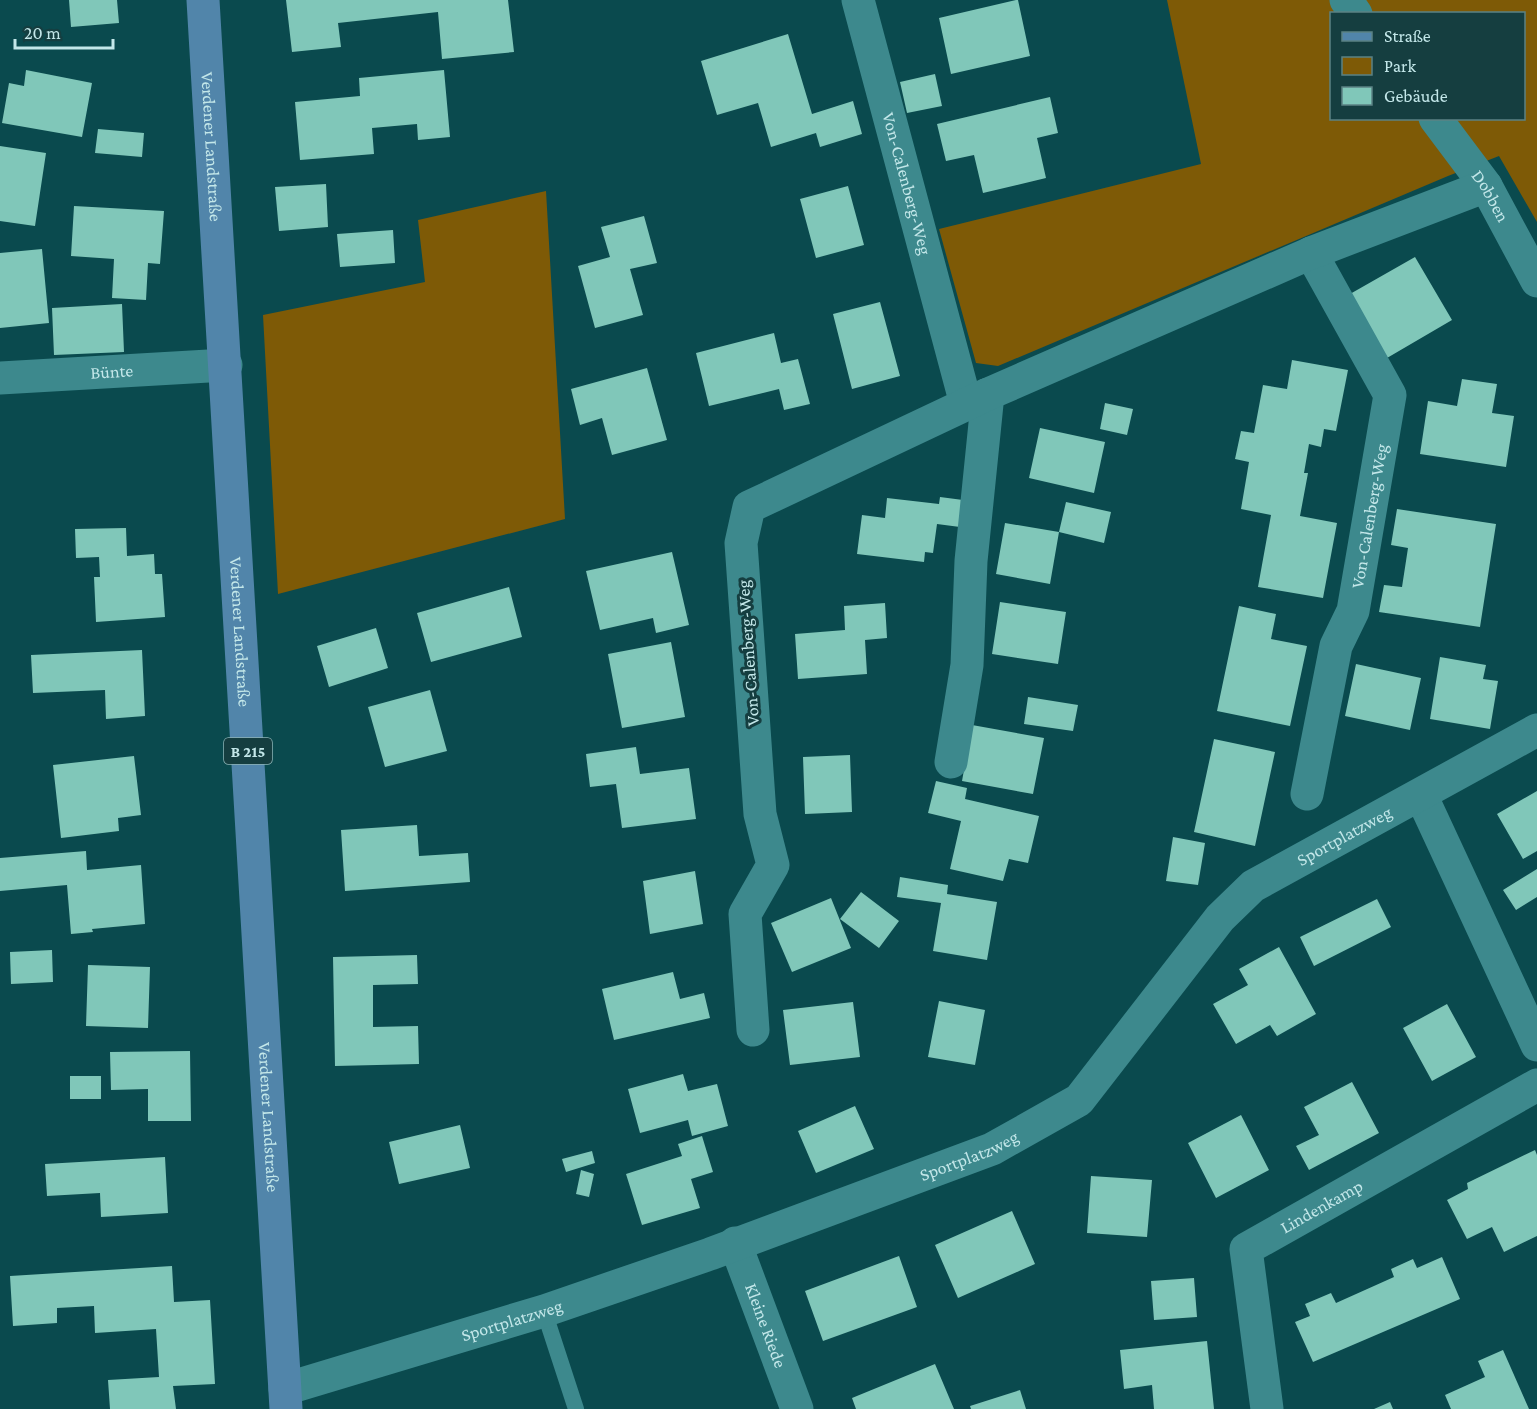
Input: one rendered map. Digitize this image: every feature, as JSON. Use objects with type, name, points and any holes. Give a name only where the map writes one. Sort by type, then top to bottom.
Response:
[{"type":"main road","name":"Verdener Landstraße","points":[[203,0],[285,1399]]},
{"type":"street","name":"Von-Calenberg-Weg","points":[[858,0],[977,399],[967,665],[951,762]]},
{"type":"street","name":"Dobben","points":[[1436,120],[1486,186],[1537,281]]},
{"type":"street","name":"Von-Calenberg-Weg","points":[[753,1030],[745,914],[773,865],[760,814],[741,543],[748,507],[977,399],[1311,253],[1486,186]]},
{"type":"street","name":"Von-Calenberg-Weg","points":[[1307,794],[1336,646],[1353,611],[1390,395],[1311,253]]},
{"type":"street","name":"Bünte","points":[[0,378],[226,365]]},
{"type":"street","name":"Sportplatzweg","points":[[285,1399],[710,1254],[992,1149],[1079,1100],[1220,918],[1253,886],[1537,730]]},
{"type":"street","points":[[1421,795],[1537,1045]]},
{"type":"street","name":"Lindenkamp","points":[[1267,1409],[1246,1249],[1537,1085]]},
{"type":"street","name":"Kleine Riede","points":[[735,1243],[797,1409]]},
{"type":"lane","points":[[544,1311],[576,1409]]},
{"type":"green space","points":[[1167,0],[1537,0],[1537,222],[1499,156],[998,366],[976,363],[939,229],[1201,164]]},
{"type":"green space","points":[[546,191],[565,519],[278,594],[263,315],[425,282],[418,220]]},
{"type":"building","points":[[69,0],[117,0],[119,23],[71,27]]},
{"type":"building","points":[[286,0],[508,0],[514,52],[442,59],[438,12],[338,23],[341,47],[292,52]]},
{"type":"building","points":[[1018,0],[1030,56],[951,74],[939,18]]},
{"type":"building","points":[[788,34],[812,114],[853,101],[862,134],[820,147],[816,133],[771,147],[758,103],[717,115],[701,61]]},
{"type":"building","points":[[26,70],[92,83],[82,137],[2,123],[9,83],[24,86]]},
{"type":"building","points":[[444,70],[450,137],[418,140],[417,124],[372,128],[374,154],[300,160],[295,102],[360,96],[359,78]]},
{"type":"building","points":[[935,74],[942,106],[907,113],[900,82]]},
{"type":"building","points":[[1050,97],[1058,133],[1037,138],[1046,178],[983,193],[974,155],[946,161],[937,124]]},
{"type":"building","points":[[98,129],[144,133],[142,157],[95,153]]},
{"type":"building","points":[[0,146],[46,153],[35,226],[0,221]]},
{"type":"building","points":[[326,184],[328,227],[279,231],[275,187]]},
{"type":"building","points":[[848,186],[864,245],[816,258],[800,199]]},
{"type":"building","points":[[74,206],[164,211],[160,264],[148,263],[146,300],[112,298],[114,259],[71,256]]},
{"type":"building","points":[[644,216],[657,263],[630,269],[643,315],[595,328],[578,266],[610,257],[601,227]]},
{"type":"building","points":[[393,230],[395,263],[340,267],[337,234]]},
{"type":"building","points":[[42,249],[49,323],[0,328],[0,253]]},
{"type":"building","points":[[1415,257],[1452,320],[1387,358],[1350,294]]},
{"type":"building","points":[[880,302],[900,376],[852,389],[833,314]]},
{"type":"building","points":[[122,304],[124,352],[54,355],[52,308]]},
{"type":"building","points":[[774,333],[781,363],[798,359],[810,404],[784,410],[779,389],[709,406],[696,353]]},
{"type":"building","points":[[1292,360],[1348,370],[1336,431],[1324,429],[1321,447],[1309,444],[1304,473],[1308,473],[1300,516],[1337,523],[1323,598],[1258,587],[1271,515],[1241,509],[1249,462],[1235,459],[1241,431],[1254,433],[1263,385],[1287,389]]},
{"type":"building","points":[[647,368],[667,440],[612,455],[602,418],[580,425],[571,389]]},
{"type":"building","points":[[1462,379],[1497,384],[1492,413],[1514,416],[1506,467],[1420,454],[1428,401],[1457,406]]},
{"type":"building","points":[[1105,403],[1133,409],[1127,435],[1100,429]]},
{"type":"building","points":[[1040,428],[1105,442],[1094,493],[1029,478]]},
{"type":"building","points":[[940,497],[963,500],[960,527],[937,524],[933,553],[925,552],[924,562],[857,554],[862,515],[885,518],[887,498],[939,504]]},
{"type":"building","points":[[1066,502],[1111,512],[1104,543],[1059,532]]},
{"type":"building","points":[[1397,509],[1496,524],[1480,627],[1379,612],[1384,585],[1402,587],[1408,548],[1391,545]]},
{"type":"building","points":[[1005,523],[1059,532],[1050,584],[996,574]]},
{"type":"building","points":[[126,528],[127,556],[154,554],[155,574],[162,574],[165,617],[96,622],[94,577],[100,577],[99,557],[76,558],[75,529]]},
{"type":"building","points":[[672,552],[689,625],[656,633],[653,618],[600,630],[586,571]]},
{"type":"building","points":[[509,587],[522,637],[431,662],[417,613]]},
{"type":"building","points":[[1000,602],[1066,612],[1058,664],[992,654]]},
{"type":"building","points":[[885,603],[887,638],[865,640],[867,674],[798,679],[795,634],[845,630],[844,606]]},
{"type":"building","points":[[1239,606],[1276,614],[1271,639],[1307,646],[1290,726],[1217,711]]},
{"type":"building","points":[[376,628],[388,668],[329,687],[317,646]]},
{"type":"building","points":[[671,642],[685,717],[622,728],[608,654]]},
{"type":"building","points":[[142,650],[145,716],[106,719],[105,690],[33,693],[31,655]]},
{"type":"building","points":[[1440,657],[1486,665],[1483,679],[1498,681],[1490,729],[1430,719]]},
{"type":"building","points":[[1356,664],[1421,678],[1410,730],[1345,716]]},
{"type":"building","points":[[430,690],[447,751],[385,767],[368,707]]},
{"type":"building","points":[[1028,697],[1078,705],[1073,731],[1024,724]]},
{"type":"building","points":[[972,725],[1044,738],[1033,794],[962,781]]},
{"type":"building","points":[[1214,739],[1275,752],[1255,846],[1194,832]]},
{"type":"building","points":[[636,747],[640,774],[689,768],[696,819],[622,828],[616,784],[590,787],[586,754]]},
{"type":"building","points":[[850,755],[852,812],[805,814],[803,757]]},
{"type":"building","points":[[134,756],[141,815],[118,818],[119,831],[61,838],[53,765]]},
{"type":"building","points":[[936,781],[967,788],[965,799],[1039,816],[1028,863],[1009,859],[1003,881],[950,869],[961,821],[928,813]]},
{"type":"building","points":[[1537,791],[1537,851],[1523,859],[1497,814]]},
{"type":"building","points":[[417,825],[419,856],[468,853],[470,882],[345,891],[341,830]]},
{"type":"building","points":[[1173,837],[1205,843],[1198,885],[1166,881]]},
{"type":"building","points":[[86,851],[87,870],[141,865],[145,924],[92,929],[93,932],[71,934],[67,885],[0,891],[0,858]]},
{"type":"building","points":[[1537,869],[1537,897],[1516,910],[1503,890]]},
{"type":"building","points":[[695,871],[703,924],[650,934],[643,881]]},
{"type":"building","points":[[900,877],[948,885],[947,894],[997,902],[987,960],[933,951],[941,903],[897,897]]},
{"type":"building","points":[[861,892],[899,921],[879,948],[840,919]]},
{"type":"building","points":[[831,898],[851,948],[792,972],[771,923]]},
{"type":"building","points":[[1377,899],[1391,927],[1314,966],[1300,937]]},
{"type":"building","points":[[1279,947],[1316,1014],[1277,1036],[1270,1025],[1236,1044],[1213,1004],[1248,985],[1239,969]]},
{"type":"building","points":[[52,950],[53,982],[11,984],[10,952]]},
{"type":"building","points":[[417,955],[418,984],[373,985],[373,1027],[418,1026],[419,1064],[335,1066],[333,957]]},
{"type":"building","points":[[88,965],[150,967],[148,1028],[86,1026]]},
{"type":"building","points":[[673,972],[680,999],[704,993],[710,1018],[614,1040],[602,989]]},
{"type":"building","points":[[939,1001],[985,1010],[975,1065],[928,1057]]},
{"type":"building","points":[[853,1002],[860,1057],[790,1065],[783,1010]]},
{"type":"building","points":[[1447,1004],[1476,1057],[1432,1081],[1403,1028]]},
{"type":"building","points":[[190,1051],[191,1121],[148,1121],[148,1089],[111,1090],[110,1052]]},
{"type":"building","points":[[683,1074],[688,1091],[717,1084],[728,1126],[692,1136],[688,1120],[640,1133],[628,1089]]},
{"type":"building","points":[[70,1076],[101,1076],[101,1099],[70,1099]]},
{"type":"building","points":[[1352,1082],[1379,1133],[1309,1170],[1296,1146],[1319,1135],[1304,1107]]},
{"type":"building","points":[[855,1106],[874,1149],[816,1173],[798,1131]]},
{"type":"building","points":[[1241,1115],[1269,1170],[1216,1198],[1188,1143]]},
{"type":"building","points":[[460,1125],[470,1168],[399,1184],[389,1142]]},
{"type":"building","points":[[702,1136],[713,1172],[691,1179],[700,1208],[642,1225],[626,1174],[682,1156],[678,1144]]},
{"type":"building","points":[[1535,1150],[1537,1155],[1537,1236],[1504,1252],[1492,1227],[1467,1239],[1447,1200],[1468,1189],[1467,1183]]},
{"type":"building","points":[[592,1151],[595,1163],[566,1172],[562,1159]]},
{"type":"building","points":[[165,1157],[168,1213],[101,1217],[100,1193],[47,1196],[45,1164]]},
{"type":"building","points":[[581,1170],[594,1174],[589,1197],[576,1194]]},
{"type":"building","points":[[1091,1176],[1152,1180],[1147,1237],[1087,1233]]},
{"type":"building","points":[[1012,1211],[1035,1264],[958,1298],[935,1245]]},
{"type":"building","points":[[899,1256],[917,1307],[823,1341],[805,1291]]},
{"type":"building","points":[[1442,1257],[1460,1299],[1313,1362],[1295,1322],[1310,1316],[1305,1304],[1331,1293],[1336,1303],[1394,1277],[1391,1269],[1413,1259],[1417,1268]]},
{"type":"building","points":[[172,1266],[174,1302],[210,1300],[215,1384],[173,1386],[176,1409],[110,1409],[108,1380],[159,1377],[156,1329],[95,1333],[94,1306],[57,1308],[57,1323],[13,1326],[10,1276]]},
{"type":"building","points":[[1194,1278],[1197,1317],[1154,1320],[1151,1281]]},
{"type":"building","points":[[1207,1341],[1214,1409],[1154,1409],[1152,1385],[1124,1389],[1120,1350]]},
{"type":"building","points":[[1503,1350],[1529,1409],[1451,1409],[1445,1395],[1485,1377],[1478,1361]]},
{"type":"building","points":[[935,1364],[954,1409],[856,1409],[852,1398]]},
{"type":"building","points":[[1020,1390],[1026,1409],[971,1409],[970,1406]]},
{"type":"building","points":[[1390,1402],[1393,1409],[1374,1409]]}]
